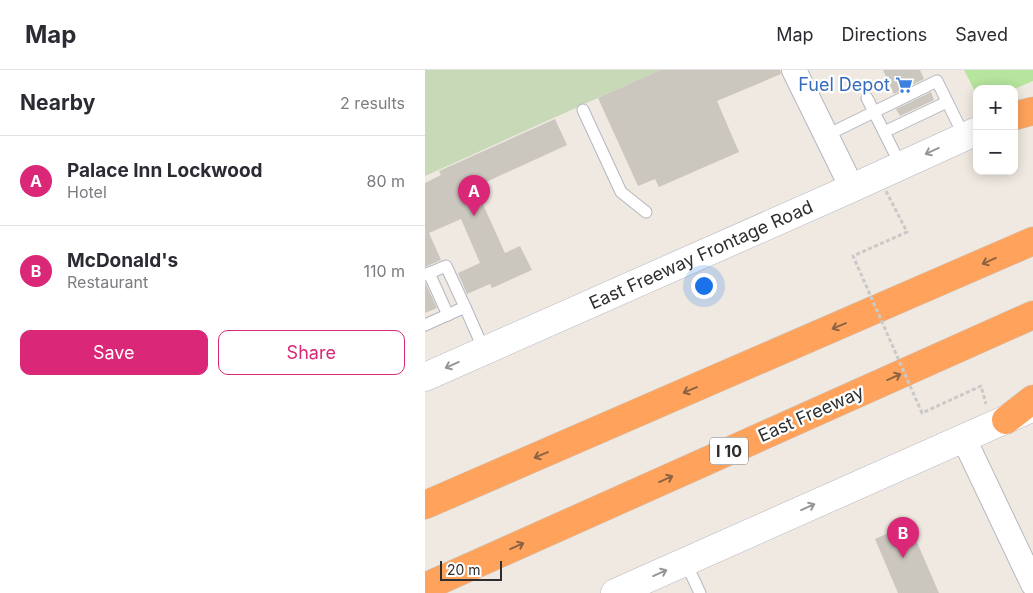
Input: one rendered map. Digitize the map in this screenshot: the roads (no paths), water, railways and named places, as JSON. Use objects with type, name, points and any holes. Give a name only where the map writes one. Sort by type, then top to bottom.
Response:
[{"type":"highway","points":[[1018,114],[1033,111]]},
{"type":"highway","points":[[425,505],[1033,241]]},
{"type":"highway","name":"East Freeway","points":[[425,587],[1033,315]]},
{"type":"highway","points":[[996,412],[1033,399]]},
{"type":"main road","points":[[1018,113],[1033,106]]},
{"type":"main road","name":"East Freeway Frontage Road","points":[[425,377],[971,134]]},
{"type":"main road","points":[[615,593],[964,438],[996,412],[1033,408]]},
{"type":"street","points":[[793,70],[852,188]]},
{"type":"street","points":[[964,438],[1027,557],[1033,584]]},
{"type":"lane","points":[[825,136],[937,81],[947,102],[971,134]]},
{"type":"lane","points":[[867,98],[901,166]]},
{"type":"lane","points":[[884,132],[947,102]]},
{"type":"lane","points":[[583,110],[621,192],[646,212]]},
{"type":"lane","points":[[448,315],[427,274],[446,266],[484,351]]},
{"type":"lane","points":[[425,325],[465,307]]},
{"type":"lane","points":[[685,561],[700,593]]},
{"type":"place","name":"Fuel Depot","points":[[904,85]]},
{"type":"place","name":"Palace Inn Lockwood","points":[[474,216]]},
{"type":"place","name":"McDonald's","points":[[903,558]]}]
